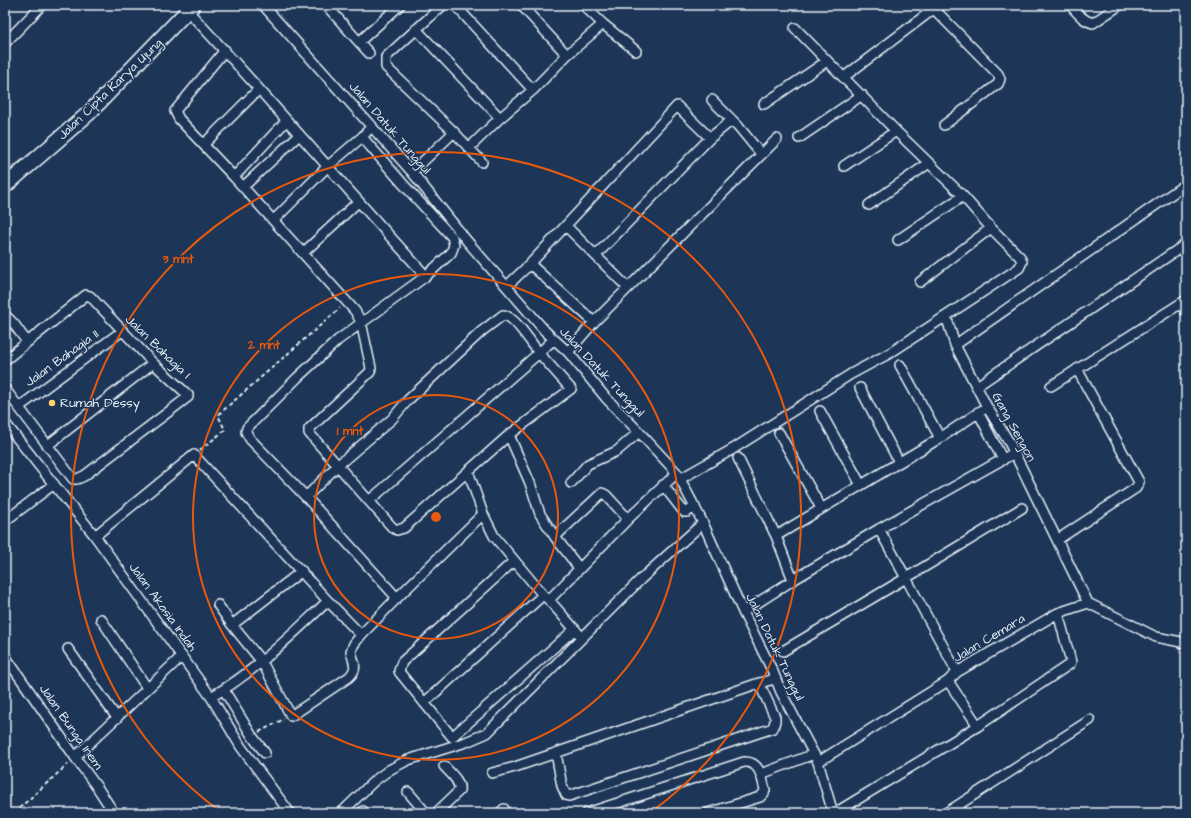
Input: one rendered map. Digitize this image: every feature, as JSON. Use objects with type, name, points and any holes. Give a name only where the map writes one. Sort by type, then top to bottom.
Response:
[{"type":"main road","name":"Jalan Cipta Karya Ujung","points":[[5,186],[89,113],[191,8]]},
{"type":"street","points":[[5,43],[42,5]]},
{"type":"street","points":[[266,8],[277,5]]},
{"type":"street","points":[[326,5],[369,53]]},
{"type":"street","points":[[359,42],[400,5]]},
{"type":"street","points":[[443,5],[386,57],[386,67],[454,132],[482,162]]},
{"type":"street","points":[[454,5],[533,90]]},
{"type":"street","points":[[520,5],[567,55]]},
{"type":"street","points":[[583,5],[603,24],[636,51]]},
{"type":"street","points":[[1070,5],[1088,22],[1093,23],[1120,5]]},
{"type":"street","points":[[844,77],[936,7],[998,74],[1000,79],[998,84],[944,126]]},
{"type":"street","points":[[191,8],[286,121],[426,276]]},
{"type":"street","name":"Jalan Datuk Tunggul","points":[[266,8],[412,172],[467,241],[545,331],[568,352],[606,398],[678,476],[703,523],[775,679],[816,758],[834,813]]},
{"type":"street","points":[[469,148],[500,118],[533,90],[567,55],[603,24]]},
{"type":"street","points":[[424,703],[579,568],[663,485],[733,448],[851,374],[890,353],[1018,268],[1022,262],[1020,257],[991,228],[963,196],[896,131],[795,28]]},
{"type":"street","points":[[416,29],[500,118]]},
{"type":"street","points":[[225,50],[175,111],[179,119],[274,220],[355,311],[361,322],[371,368],[370,372],[309,429],[309,433],[337,466],[392,527],[397,530],[404,528],[509,435],[571,390],[539,354],[513,320],[507,315],[503,315],[482,330],[408,400],[392,419],[337,466],[306,497]]},
{"type":"street","points":[[764,104],[827,61]]},
{"type":"street","points":[[204,144],[259,89]]},
{"type":"street","points":[[799,138],[862,95]]},
{"type":"street","points":[[712,100],[732,120],[761,154]]},
{"type":"street","points":[[507,286],[566,226],[677,106],[710,138]]},
{"type":"street","points":[[596,255],[710,138],[732,120]]},
{"type":"street","points":[[234,177],[286,121]]},
{"type":"street","points":[[274,220],[328,166],[362,137],[372,126]]},
{"type":"street","points":[[844,166],[896,131]]},
{"type":"street","points":[[412,172],[454,132]]},
{"type":"street","points":[[243,187],[299,135]]},
{"type":"street","points":[[362,137],[452,237],[454,245],[451,254],[426,276],[338,340],[297,378],[247,428],[246,432],[250,439],[306,497],[397,598]]},
{"type":"street","points":[[568,352],[594,322],[777,139]]},
{"type":"street","points":[[869,205],[928,163]]},
{"type":"street","points":[[955,345],[1186,184]]},
{"type":"street","points":[[898,240],[963,196]]},
{"type":"street","points":[[302,252],[358,202]]},
{"type":"street","points":[[566,226],[628,288]]},
{"type":"street","points":[[920,282],[991,228]]},
{"type":"street","points":[[977,386],[1185,248]]},
{"type":"street","points":[[530,264],[594,322]]},
{"type":"street","name":"Jalan Bahagia I","points":[[5,360],[86,295],[90,296],[153,363],[186,392],[188,397],[84,476],[73,479],[5,389]]},
{"type":"street","points":[[1051,386],[1184,301],[1186,312]]},
{"type":"street","points":[[5,315],[14,324],[27,342]]},
{"type":"street","name":"Gang Sengon","points":[[946,316],[955,345],[987,407],[1009,442],[1088,603]]},
{"type":"street","name":"Jalan Bahagia II","points":[[18,407],[122,331]]},
{"type":"street","points":[[369,501],[539,354],[554,339]]},
{"type":"street","points":[[48,445],[153,363]]},
{"type":"street","points":[[900,365],[940,438]]},
{"type":"street","points":[[1057,540],[1136,488],[1138,482],[1077,369]]},
{"type":"street","points":[[860,388],[899,462]]},
{"type":"street","points":[[776,536],[940,438],[987,407]]},
{"type":"street","points":[[820,411],[861,485]]},
{"type":"street","points":[[978,412],[1004,460]]},
{"type":"street","name":"Jalan Akasia Indah","points":[[5,423],[95,536],[211,697],[242,747],[290,813]]},
{"type":"street","points":[[571,483],[588,464],[618,451],[639,432]]},
{"type":"street","points":[[779,433],[821,508]]},
{"type":"street","points":[[509,435],[530,482],[540,514],[555,537],[579,568]]},
{"type":"street","points":[[743,612],[793,580],[1014,453]]},
{"type":"street","points":[[95,536],[194,455],[361,636]]},
{"type":"street","points":[[738,458],[776,536],[793,580]]},
{"type":"street","points":[[468,472],[483,514],[494,536],[582,639]]},
{"type":"street","points":[[5,521],[54,484]]},
{"type":"street","points":[[663,485],[684,512],[687,512],[695,507]]},
{"type":"street","points":[[555,537],[602,493],[606,495],[628,519]]},
{"type":"street","points":[[783,652],[1022,508]]},
{"type":"street","points":[[218,605],[262,662],[291,716],[349,677],[354,672],[355,666],[351,651],[354,644],[397,598],[483,514]]},
{"type":"street","points":[[341,813],[374,780],[389,770],[408,760],[466,742],[487,733],[641,579],[703,523]]},
{"type":"street","points":[[879,530],[957,672]]},
{"type":"street","points":[[514,561],[402,662],[400,666],[400,673],[452,737],[575,629]]},
{"type":"street","points":[[232,625],[302,571]]},
{"type":"street","points":[[211,697],[224,690],[262,662],[328,601]]},
{"type":"street","points":[[1088,603],[1156,637],[1186,644]]},
{"type":"street","name":"Jalan Cemara","points":[[761,774],[816,758],[948,681],[957,672],[1058,613],[1088,603]]},
{"type":"street","points":[[834,813],[978,726],[1070,664],[1071,662],[1058,613]]},
{"type":"street","points":[[101,619],[147,688]]},
{"type":"street","points":[[68,649],[117,718]]},
{"type":"street","name":"Jalan Bunga Inem","points":[[5,656],[114,813]]},
{"type":"street","points":[[75,757],[182,656]]},
{"type":"street","points":[[492,773],[516,767],[759,683],[775,679]]},
{"type":"street","points":[[948,681],[978,726]]},
{"type":"street","points":[[556,753],[562,786],[566,795],[569,796],[773,728],[775,717],[759,683]]},
{"type":"street","points":[[224,690],[252,736],[265,753]]},
{"type":"street","points":[[946,813],[1090,720]]},
{"type":"street","points":[[588,813],[744,762],[753,763],[758,767],[765,790],[764,794],[760,797],[708,813]]},
{"type":"street","points":[[436,813],[459,791],[460,788],[458,781],[444,766]]},
{"type":"street","points":[[408,792],[426,813]]},
{"type":"path","points":[[194,455],[225,430],[218,415],[347,302]]},
{"type":"path","points":[[252,736],[291,716]]},
{"type":"path","points":[[14,813],[75,757]]},
{"type":"waterway","points":[[5,174],[40,147]]},
{"type":"place","name":"Rumah Dessy","points":[[52,403]]}]
